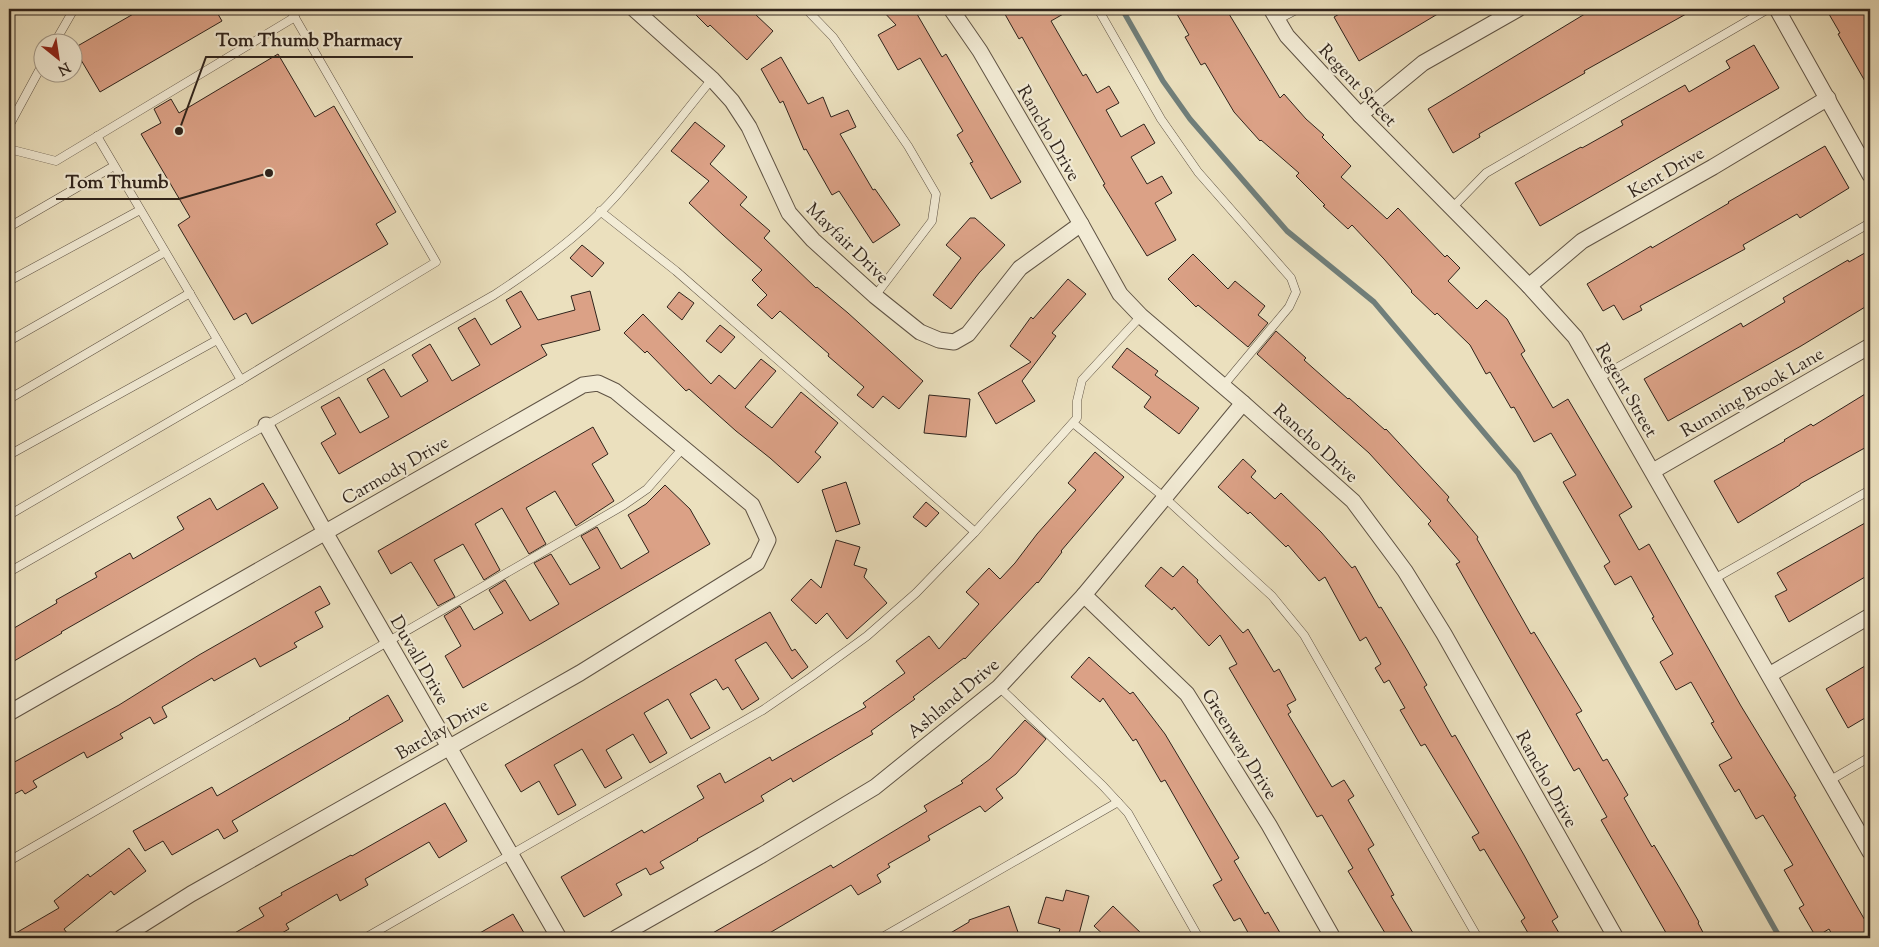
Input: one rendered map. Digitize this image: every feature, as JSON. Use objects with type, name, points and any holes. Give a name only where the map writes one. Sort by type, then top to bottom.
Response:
[{"type":"street","name":"Mayfair Drive","points":[[634,9],[712,79],[732,101],[749,127],[789,213],[812,240],[875,296],[920,332],[939,340],[954,342],[968,334],[1020,268],[1081,224]]},
{"type":"street","name":"Rancho Drive","points":[[951,9],[980,51],[1120,294],[1141,316],[1354,501],[1405,571],[1444,634],[1616,938]]},
{"type":"street","points":[[1360,115],[1423,63],[1518,9]]},
{"type":"street","points":[[1777,9],[1870,174]]},
{"type":"street","name":"Regent Street","points":[[1274,14],[1287,36],[1360,115],[1529,286],[1575,337],[1870,852]]},
{"type":"street","name":"Kent Drive","points":[[1529,286],[1582,241],[1828,98]]},
{"type":"street","name":"Running Brook Lane","points":[[1653,471],[1870,346]]},
{"type":"street","name":"Carmody Drive","points":[[9,712],[583,385],[598,383],[615,391],[752,505],[768,540]]},
{"type":"street","name":"Ashland Drive","points":[[616,938],[762,855],[875,787],[999,686],[1084,595],[1243,403]]},
{"type":"street","name":"Duvall Drive","points":[[266,425],[325,532],[560,938]]},
{"type":"street","name":"Barclay Drive","points":[[121,938],[191,894],[580,672],[758,563],[768,540]]},
{"type":"street","name":"Greenway Drive","points":[[1084,595],[1187,694],[1269,825],[1333,938]]},
{"type":"street","points":[[1769,674],[1870,616]]},
{"type":"lane","points":[[61,32],[74,9]]},
{"type":"lane","points":[[9,515],[241,380],[436,262],[290,9]]},
{"type":"lane","points":[[806,9],[833,37],[908,146],[936,194],[932,221],[875,296]]},
{"type":"lane","points":[[1098,9],[1161,120],[1193,165],[1291,278],[1296,292],[1289,307],[1223,386]]},
{"type":"lane","points":[[1274,14],[1298,9]]},
{"type":"lane","points":[[1452,208],[1486,172],[1768,9]]},
{"type":"lane","points":[[9,149],[56,161],[295,17]]},
{"type":"lane","points":[[9,572],[494,295],[531,271],[581,230],[615,198],[712,79]]},
{"type":"lane","points":[[9,126],[33,82]]},
{"type":"lane","points":[[96,136],[241,380]]},
{"type":"lane","points":[[9,227],[114,166]]},
{"type":"lane","points":[[9,281],[140,210]]},
{"type":"lane","points":[[600,211],[676,271],[975,532]]},
{"type":"lane","points":[[1599,378],[1870,223]]},
{"type":"lane","points":[[9,341],[165,252]]},
{"type":"lane","points":[[9,399],[190,293]]},
{"type":"lane","points":[[365,938],[763,710],[868,636],[916,592],[975,532],[1073,423],[1077,418],[1077,401],[1082,380],[1141,316]]},
{"type":"lane","points":[[9,455],[217,340]]},
{"type":"lane","points":[[1073,423],[1165,498],[1272,596],[1304,634],[1478,938]]},
{"type":"lane","points":[[9,860],[624,505],[647,489],[683,448]]},
{"type":"lane","points":[[1714,579],[1870,490]]},
{"type":"lane","points":[[999,686],[1128,813],[1199,938]]},
{"type":"lane","points":[[1830,781],[1870,757]]},
{"type":"lane","points":[[881,938],[1118,802]]},
{"type":"building","points":[[142,9],[215,9],[222,21],[100,92],[82,62],[82,43]]},
{"type":"building","points":[[690,9],[762,9],[756,15],[773,31],[747,60]]},
{"type":"building","points":[[881,9],[914,9],[942,57],[946,54],[1021,182],[991,199],[970,163],[973,162],[957,135],[963,131],[920,58],[898,70],[878,35],[896,25]]},
{"type":"building","points":[[1002,9],[1072,9],[1051,21],[1083,76],[1086,74],[1097,93],[1109,86],[1119,103],[1106,110],[1121,137],[1144,124],[1155,143],[1131,157],[1147,184],[1162,176],[1172,193],[1155,203],[1176,240],[1147,256],[1103,185],[1105,184],[1022,37],[1019,39]]},
{"type":"building","points":[[1174,9],[1226,9],[1280,98],[1284,94],[1351,166],[1341,177],[1387,219],[1398,208],[1445,257],[1447,255],[1460,268],[1448,281],[1477,309],[1486,300],[1507,319],[1525,351],[1521,354],[1553,408],[1568,399],[1632,507],[1619,515],[1639,550],[1649,544],[1741,706],[1796,796],[1794,797],[1870,929],[1870,938],[1834,938],[1829,929],[1816,937],[1799,908],[1804,905],[1784,870],[1793,865],[1763,815],[1756,819],[1739,789],[1735,792],[1719,765],[1732,758],[1711,723],[1714,722],[1691,682],[1676,690],[1660,662],[1673,654],[1631,576],[1615,585],[1604,566],[1610,562],[1563,482],[1576,475],[1551,433],[1534,442],[1514,407],[1511,408],[1490,372],[1486,374],[1470,345],[1437,313],[1435,315],[1411,292],[1384,259],[1352,225],[1348,229],[1323,206],[1325,205],[1296,176],[1299,173],[1260,141],[1234,112],[1205,63],[1201,65],[1185,37],[1189,35]]},
{"type":"building","points":[[1348,9],[1446,9],[1359,61],[1334,17]]},
{"type":"building","points":[[1593,9],[1695,9],[1584,71],[1585,73],[1479,134],[1480,137],[1453,153],[1428,109]]},
{"type":"building","points":[[1826,9],[1870,9],[1870,90],[1838,34],[1840,33]]},
{"type":"building","points":[[1754,45],[1779,88],[1540,226],[1515,183],[1623,125],[1621,121],[1685,85],[1689,92],[1730,68],[1726,61]]},
{"type":"building","points":[[278,54],[315,117],[334,106],[396,212],[376,224],[388,244],[252,324],[246,313],[234,320],[178,225],[190,217],[141,134],[161,123],[154,109],[171,99],[179,113]]},
{"type":"building","points":[[781,57],[808,104],[823,97],[831,117],[848,110],[856,127],[840,134],[873,190],[875,189],[900,225],[873,243],[839,191],[832,195],[806,149],[804,150],[783,101],[780,103],[761,69]]},
{"type":"building","points":[[695,122],[725,146],[710,164],[747,197],[740,205],[770,231],[764,238],[816,288],[848,313],[923,381],[899,409],[883,396],[873,408],[857,395],[864,387],[828,356],[829,354],[780,311],[772,319],[757,305],[767,295],[752,280],[762,270],[689,203],[709,181],[671,151]]},
{"type":"building","points":[[1825,146],[1849,188],[1800,218],[1797,214],[1743,245],[1745,249],[1640,306],[1642,310],[1623,320],[1614,305],[1603,311],[1587,284]]},
{"type":"building","points":[[970,218],[975,218],[1005,245],[979,273],[951,309],[933,295],[961,258],[946,245]]},
{"type":"building","points":[[582,245],[604,263],[592,277],[570,258]]},
{"type":"building","points":[[1870,250],[1870,304],[1801,346],[1668,421],[1644,379],[1741,323],[1743,327],[1785,302],[1783,298],[1848,260],[1849,262]]},
{"type":"building","points":[[1193,254],[1228,289],[1235,281],[1265,306],[1258,315],[1268,323],[1248,347],[1198,305],[1196,307],[1168,279]]},
{"type":"building","points":[[1068,279],[1086,294],[1052,333],[1056,336],[1022,381],[1035,401],[996,424],[978,393],[1031,362],[1010,346],[1031,317],[1033,319]]},
{"type":"building","points":[[521,291],[538,320],[575,310],[571,296],[590,291],[600,330],[541,345],[547,355],[339,474],[321,443],[336,434],[321,407],[339,397],[360,433],[389,417],[367,379],[384,369],[401,397],[428,381],[412,355],[430,344],[452,381],[480,365],[458,328],[475,318],[491,345],[521,327],[506,300]]},
{"type":"building","points":[[679,292],[694,303],[682,320],[667,307]]},
{"type":"building","points":[[643,314],[711,384],[719,375],[735,389],[761,359],[776,371],[745,407],[772,428],[801,392],[838,423],[815,452],[821,457],[798,483],[689,389],[686,391],[647,351],[645,353],[624,333]]},
{"type":"building","points":[[720,325],[735,337],[721,353],[706,341]]},
{"type":"building","points":[[1276,331],[1306,358],[1304,360],[1348,399],[1386,429],[1449,497],[1447,500],[1478,537],[1477,539],[1531,634],[1534,632],[1582,711],[1576,714],[1603,761],[1607,759],[1628,795],[1624,798],[1652,847],[1654,845],[1679,887],[1706,938],[1669,938],[1601,820],[1607,817],[1579,768],[1574,771],[1456,564],[1460,562],[1428,524],[1431,521],[1369,453],[1257,354]]},
{"type":"building","points":[[1127,348],[1158,371],[1155,375],[1199,408],[1179,434],[1144,407],[1151,397],[1112,367]]},
{"type":"building","points":[[1870,391],[1870,445],[1800,484],[1738,523],[1714,481],[1811,424],[1813,426]]},
{"type":"building","points":[[929,395],[970,399],[966,437],[924,433]]},
{"type":"building","points":[[593,427],[608,454],[592,464],[614,501],[576,526],[555,491],[526,508],[546,544],[529,554],[502,508],[475,524],[500,570],[484,580],[463,544],[434,560],[455,597],[438,606],[411,562],[391,574],[378,551]]},
{"type":"building","points":[[1095,452],[1124,477],[1061,551],[1038,583],[965,659],[871,731],[873,734],[793,782],[791,778],[761,796],[764,801],[660,862],[664,868],[650,875],[646,868],[616,884],[622,895],[584,917],[561,877],[642,830],[644,833],[704,798],[697,786],[720,773],[725,783],[770,757],[772,761],[866,707],[863,703],[905,673],[896,661],[929,636],[939,649],[979,604],[966,592],[989,568],[1000,579],[1015,563],[1037,534],[1076,490],[1068,483]]},
{"type":"building","points":[[1243,459],[1256,471],[1251,477],[1275,499],[1281,493],[1321,532],[1352,568],[1355,566],[1427,685],[1424,687],[1452,737],[1455,735],[1524,855],[1558,917],[1552,921],[1562,938],[1531,938],[1521,921],[1525,918],[1484,849],[1480,851],[1472,837],[1479,833],[1425,744],[1421,746],[1400,710],[1405,708],[1389,680],[1384,683],[1375,668],[1381,664],[1366,637],[1360,641],[1325,577],[1319,581],[1288,545],[1286,547],[1250,512],[1248,514],[1218,487]]},
{"type":"building","points":[[846,482],[860,524],[836,532],[822,490]]},
{"type":"building","points":[[263,483],[278,508],[61,632],[9,664],[9,631],[57,603],[56,600],[97,577],[95,573],[130,553],[133,559],[184,529],[177,517],[210,498],[217,510]]},
{"type":"building","points":[[665,485],[690,509],[710,544],[463,688],[445,656],[461,646],[444,616],[460,606],[474,630],[503,613],[489,590],[505,580],[530,621],[559,604],[534,563],[551,554],[570,585],[600,568],[581,536],[597,527],[621,569],[649,552],[628,515],[646,504]]},
{"type":"building","points":[[926,502],[939,513],[926,527],[913,517]]},
{"type":"building","points":[[1865,523],[1870,532],[1870,574],[1789,622],[1775,596],[1787,590],[1777,573]]},
{"type":"building","points":[[836,540],[860,547],[854,565],[867,569],[864,577],[887,603],[847,639],[827,613],[816,624],[791,600],[811,579],[821,588]]},
{"type":"building","points":[[1183,566],[1198,580],[1197,582],[1243,633],[1248,629],[1274,672],[1279,669],[1296,700],[1287,705],[1291,712],[1288,714],[1332,787],[1344,780],[1354,796],[1348,800],[1374,845],[1368,849],[1394,895],[1391,896],[1416,938],[1388,938],[1348,871],[1353,868],[1322,815],[1317,817],[1229,668],[1237,664],[1220,635],[1209,646],[1174,607],[1172,610],[1145,586],[1161,567],[1173,577]]},
{"type":"building","points":[[320,586],[330,604],[315,612],[323,627],[294,643],[297,647],[260,667],[255,658],[214,681],[212,678],[162,707],[167,717],[154,724],[150,717],[120,734],[123,738],[87,758],[84,752],[33,781],[37,787],[25,794],[22,790],[9,797],[9,765],[119,705],[199,655]]},
{"type":"building","points":[[770,612],[792,651],[795,649],[808,667],[792,679],[766,642],[735,660],[759,699],[742,710],[728,687],[723,690],[716,679],[690,694],[710,728],[691,739],[668,699],[644,713],[667,753],[650,763],[633,734],[606,750],[622,778],[605,788],[582,749],[554,765],[576,805],[558,815],[539,781],[521,792],[505,765]]},
{"type":"building","points":[[1089,657],[1130,694],[1133,692],[1165,734],[1239,858],[1234,861],[1265,914],[1268,912],[1283,938],[1251,938],[1240,918],[1234,921],[1213,885],[1222,880],[1165,780],[1161,782],[1136,739],[1133,741],[1103,698],[1100,702],[1071,677]]},
{"type":"building","points":[[1870,663],[1870,715],[1848,728],[1826,689]]},
{"type":"building","points":[[388,695],[403,721],[232,821],[238,831],[224,839],[218,829],[172,855],[163,841],[145,851],[133,831],[212,787],[217,796]]},
{"type":"building","points":[[1025,720],[1046,739],[1016,774],[996,789],[1003,798],[985,812],[980,806],[928,836],[930,840],[888,864],[890,867],[877,875],[881,882],[858,895],[851,885],[761,938],[704,938],[831,865],[833,868],[927,811],[924,806],[963,783],[961,781],[990,759]]},
{"type":"building","points":[[445,803],[467,841],[439,858],[429,842],[365,879],[368,885],[340,901],[337,894],[286,924],[289,929],[273,938],[226,938],[264,916],[259,908],[282,895],[281,893],[352,856]]},
{"type":"building","points":[[129,848],[146,871],[114,895],[111,891],[64,929],[67,933],[58,938],[9,938],[59,908],[54,901],[88,874],[90,877]]},
{"type":"building","points":[[1066,890],[1089,896],[1078,938],[1057,938],[1060,929],[1038,923],[1046,897],[1063,901]]},
{"type":"building","points":[[1009,906],[1020,938],[942,938],[969,922],[969,920]]},
{"type":"building","points":[[1113,906],[1146,938],[1107,938],[1094,926]]},
{"type":"building","points":[[513,914],[527,938],[471,938]]},
{"type":"waterway","points":[[1122,9],[1163,81],[1190,119],[1287,231],[1374,302],[1518,473],[1780,938]]},
{"type":"place","name":"Tom Thumb Pharmacy","points":[[179,131]]},
{"type":"place","name":"Tom Thumb","points":[[269,173]]}]
